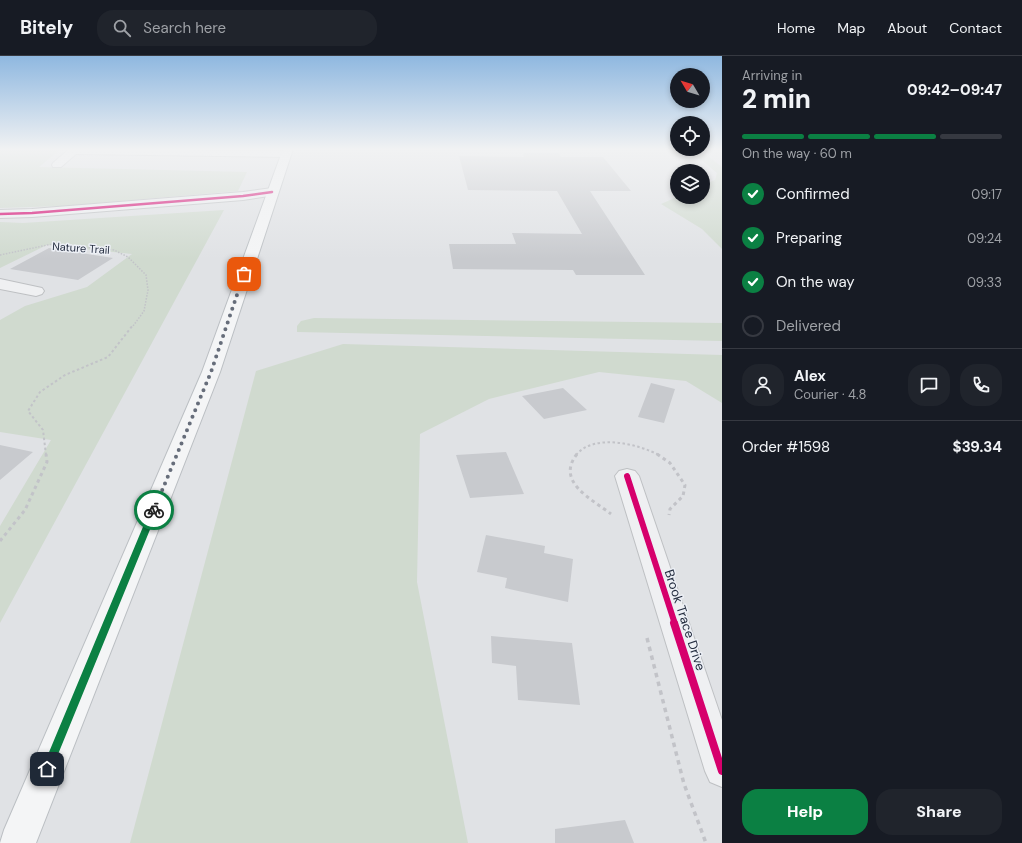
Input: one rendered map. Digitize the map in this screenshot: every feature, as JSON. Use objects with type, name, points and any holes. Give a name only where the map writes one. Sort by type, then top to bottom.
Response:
[{"type":"main road","points":[[17,843],[211,372],[274,186]]},
{"type":"street","points":[[0,214],[48,212],[243,196],[272,192]]},
{"type":"street","points":[[0,284],[36,291]]},
{"type":"street","name":"Brook Trace Drive","points":[[627,476],[722,771]]},
{"type":"shaded area","points":[[0,186],[240,186],[238,191],[62,206],[0,208]]},
{"type":"shaded area","points":[[710,186],[722,186],[722,249],[702,229],[661,204],[670,200],[670,204],[710,204]]},
{"type":"shaded area","points":[[224,210],[0,623],[0,526],[51,440],[0,432],[0,320],[25,306],[87,287],[132,254],[47,245],[0,268],[0,222],[23,223]]},
{"type":"shaded area","points":[[314,318],[722,323],[722,341],[297,332],[297,326],[301,321]]},
{"type":"shaded area","points":[[343,344],[722,355],[722,403],[686,381],[599,372],[489,399],[420,434],[417,582],[468,843],[130,843],[256,371]]},
{"type":"building","points":[[467,186],[627,186],[631,191],[590,191],[645,275],[576,275],[573,270],[453,269],[449,244],[516,244],[512,233],[582,234],[557,191],[468,190]]},
{"type":"building","points":[[49,248],[113,258],[78,280],[10,269]]},
{"type":"building","points":[[651,383],[675,389],[664,423],[638,417]]},
{"type":"building","points":[[563,388],[587,410],[544,419],[522,396]]},
{"type":"building","points":[[0,445],[33,452],[0,480]]},
{"type":"building","points":[[506,452],[524,494],[470,498],[456,455]]},
{"type":"building","points":[[486,535],[545,546],[544,553],[573,559],[568,602],[505,588],[507,578],[477,572]]},
{"type":"building","points":[[491,636],[572,643],[580,705],[518,700],[516,666],[492,663]]},
{"type":"building","points":[[625,820],[634,843],[555,843],[555,829]]},
{"type":"cycle path","points":[[0,214],[32,213],[243,196],[272,192]]},
{"type":"cycle path","points":[[627,476],[722,771]]},
{"type":"way so far","points":[[154,510],[211,372],[244,274]]},
{"type":"route","points":[[47,769],[154,510]]}]
